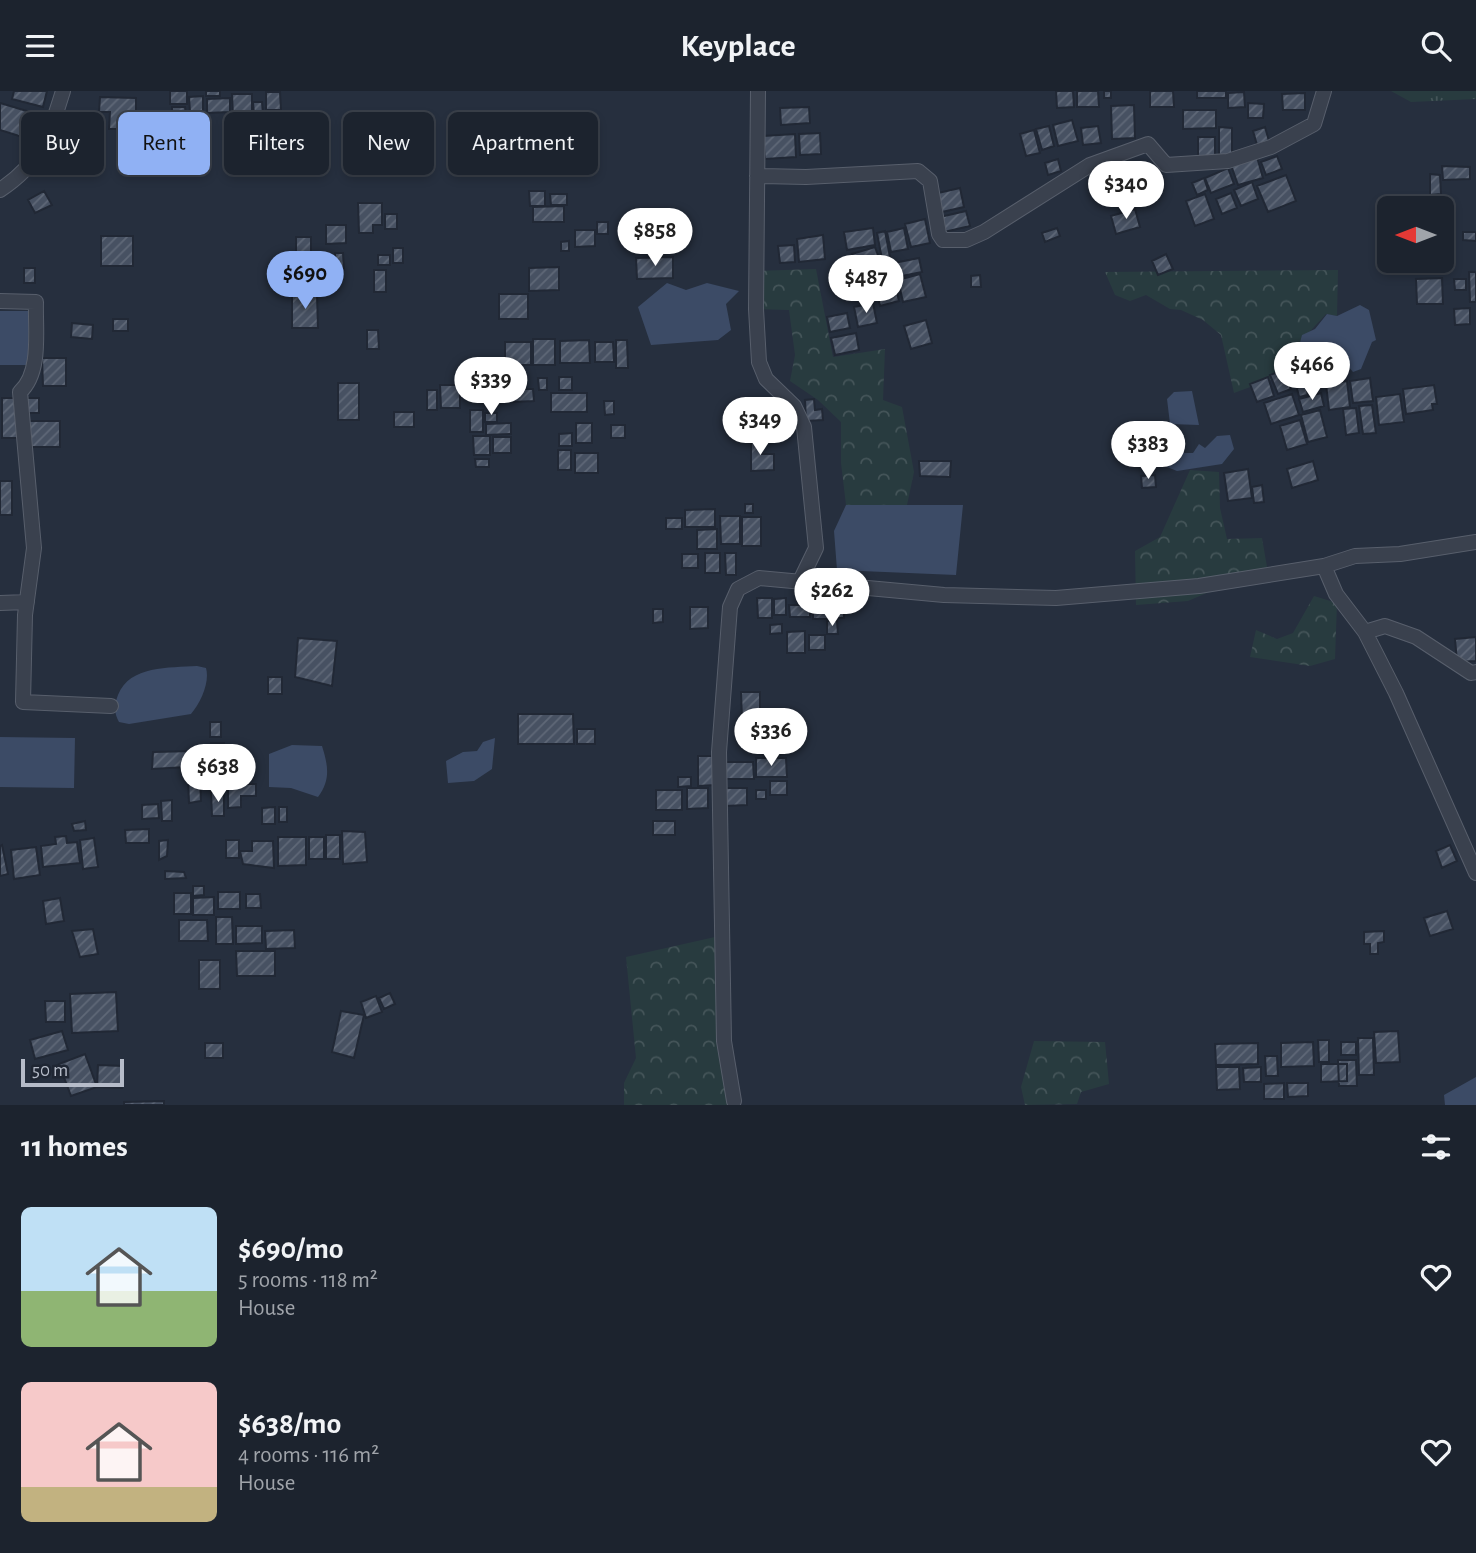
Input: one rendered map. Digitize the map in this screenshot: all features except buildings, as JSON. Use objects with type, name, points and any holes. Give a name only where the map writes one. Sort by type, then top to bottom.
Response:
[{"type":"street","points":[[0,190],[23,175],[37,157],[46,142],[63,91]]},
{"type":"street","points":[[758,91],[756,309],[759,362],[766,379],[794,406],[804,427],[816,548],[801,579]]},
{"type":"street","points":[[757,176],[807,177],[918,170],[930,181],[943,240],[966,240],[1015,214],[1090,165],[1148,144],[1166,165],[1228,161],[1271,147],[1314,124],[1324,91]]},
{"type":"street","points":[[0,301],[36,302],[34,362],[29,384],[20,392],[34,548],[27,602],[23,702],[111,706]]},
{"type":"street","points":[[734,1101],[724,1041],[719,752],[730,607],[738,589],[759,577],[944,595],[1056,598],[1199,586],[1324,566],[1355,556],[1400,554],[1476,542]]},
{"type":"street","points":[[1324,566],[1336,594],[1365,632],[1476,873]]},
{"type":"street","points":[[0,603],[27,602]]},
{"type":"street","points":[[1365,632],[1385,626],[1416,637],[1471,673],[1476,672]]},
{"type":"green space","points":[[1391,91],[1476,91],[1476,99],[1411,102]]},
{"type":"green space","points":[[816,269],[833,357],[885,349],[883,400],[902,407],[914,472],[907,505],[846,505],[841,463],[841,422],[818,400],[790,381],[795,355],[789,310],[756,309],[757,271]]},
{"type":"green space","points":[[1338,270],[1337,316],[1326,314],[1301,341],[1297,354],[1323,350],[1338,365],[1335,380],[1312,383],[1296,370],[1234,393],[1221,335],[1203,320],[1181,310],[1170,309],[1146,295],[1130,301],[1115,295],[1105,272]]},
{"type":"green space","points":[[1190,470],[1219,472],[1220,508],[1227,539],[1262,538],[1267,567],[1188,601],[1136,605],[1135,551],[1160,537]]},
{"type":"green space","points":[[1314,596],[1337,603],[1335,659],[1310,666],[1250,657],[1256,630],[1277,639],[1293,633]]},
{"type":"green space","points":[[715,937],[734,1101],[731,1105],[624,1105],[624,1083],[636,1058],[626,957]]},
{"type":"green space","points":[[1034,1041],[1105,1042],[1109,1084],[1081,1092],[1077,1104],[1025,1105],[1021,1087]]},
{"type":"water","points":[[667,283],[686,290],[707,283],[739,291],[726,304],[731,330],[718,340],[651,345],[638,307]]},
{"type":"water","points":[[1360,305],[1369,310],[1376,340],[1372,342],[1361,369],[1353,372],[1348,366],[1343,370],[1338,365],[1334,368],[1323,350],[1309,354],[1302,351],[1297,354],[1302,335],[1315,329],[1327,314],[1337,316]]},
{"type":"water","points":[[0,311],[29,311],[28,365],[0,365]]},
{"type":"water","points":[[1192,391],[1199,425],[1170,424],[1167,399],[1174,392]]},
{"type":"water","points":[[1183,432],[1181,443],[1184,453],[1193,453],[1199,444],[1205,448],[1217,436],[1230,435],[1234,449],[1222,464],[1177,471],[1162,465],[1156,440],[1161,436],[1166,449],[1176,444]]},
{"type":"water","points":[[846,505],[963,505],[956,575],[837,570],[834,531]]},
{"type":"water","points":[[163,668],[206,668],[207,679],[201,698],[191,714],[129,724],[119,722],[115,712],[118,695],[131,678]]},
{"type":"water","points":[[0,737],[75,738],[74,788],[0,787]]},
{"type":"water","points":[[495,738],[492,769],[474,781],[448,783],[446,761],[463,752],[477,751],[483,742]]},
{"type":"water","points":[[292,745],[322,746],[327,772],[325,785],[318,797],[291,788],[269,787],[269,754]]},
{"type":"water","points":[[1476,1077],[1476,1105],[1445,1105],[1444,1095]]}]
